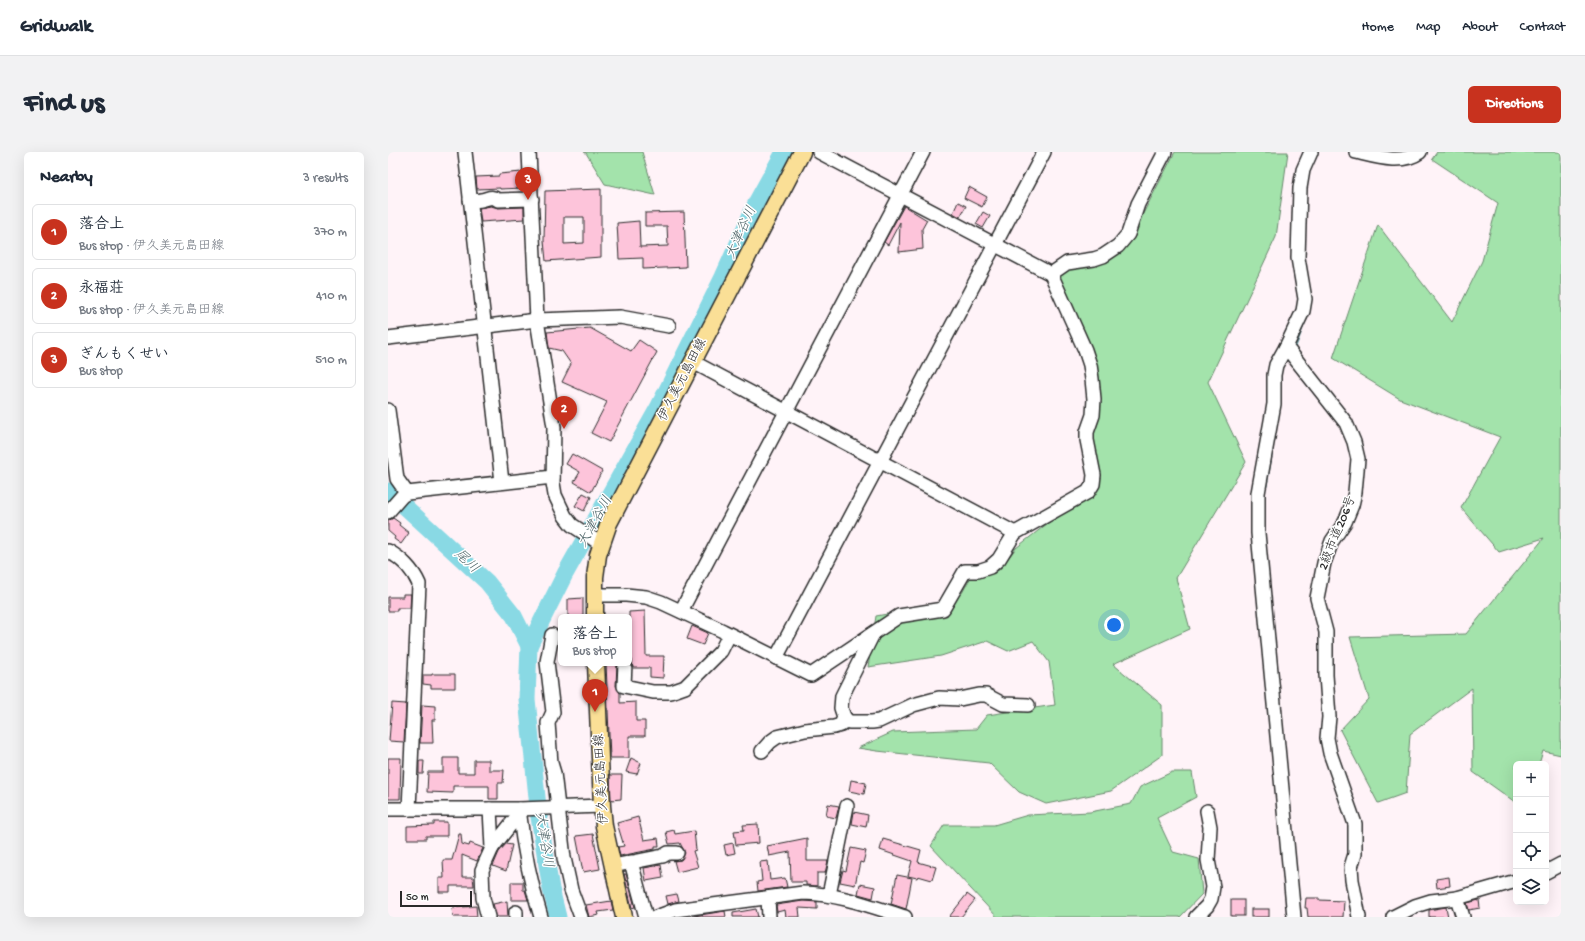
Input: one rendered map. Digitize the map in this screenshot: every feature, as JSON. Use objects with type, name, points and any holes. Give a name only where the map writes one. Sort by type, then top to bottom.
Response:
[{"type":"main road","name":"伊久美元島田線","points":[[595,614],[594,595],[598,542],[802,152]]},
{"type":"main road","name":"伊久美元島田線","points":[[596,666],[604,826],[624,917]]},
{"type":"street","points":[[465,152],[502,482]]},
{"type":"street","points":[[529,152],[537,320],[554,427],[553,478],[555,495],[559,506],[572,525],[598,542]]},
{"type":"street","points":[[594,595],[626,594],[646,597],[681,611],[811,675],[900,616],[943,609],[965,571],[978,571],[990,567],[999,559],[1015,533],[1088,492],[1093,484],[1094,475],[1087,440],[1087,432],[1093,415],[1094,399],[1090,365],[1085,350],[1051,274],[995,246],[819,152]]},
{"type":"street","points":[[681,611],[923,152]]},
{"type":"street","points":[[776,658],[1044,152]]},
{"type":"street","points":[[1051,274],[1067,263],[1104,256],[1118,246],[1128,234],[1138,204],[1165,152]]},
{"type":"street","points":[[1294,917],[1258,540],[1257,511],[1258,493],[1274,404],[1274,375],[1276,365],[1303,311],[1305,299],[1298,258],[1300,188],[1303,170],[1312,152]]},
{"type":"street","points":[[1356,152],[1384,158],[1403,159],[1416,156],[1420,152]]},
{"type":"street","points":[[470,200],[483,200],[487,197],[494,197],[498,200],[532,199]]},
{"type":"street","points":[[388,338],[537,320],[620,317],[669,326]]},
{"type":"street","name":"2級市道206号","points":[[1286,347],[1346,423],[1354,442],[1358,459],[1355,492],[1352,505],[1345,522],[1332,541],[1324,563],[1317,598],[1326,632],[1326,675],[1329,717],[1327,738],[1330,753],[1355,824],[1355,854],[1352,867],[1352,880],[1359,914]]},
{"type":"street","points":[[693,362],[1015,533]]},
{"type":"street","points":[[388,410],[396,479],[404,495]]},
{"type":"street","points":[[390,509],[404,495],[502,482],[553,478]]},
{"type":"street","points":[[388,551],[396,556],[408,568],[418,584],[409,810]]},
{"type":"street","points":[[873,634],[842,696],[841,708],[844,717],[849,722],[879,721],[912,704],[939,698],[960,699],[986,695],[1003,704],[1028,706]]},
{"type":"street","points":[[552,635],[547,662],[553,712],[548,723],[551,763],[554,773],[564,858],[571,890],[581,917]]},
{"type":"street","points":[[625,666],[624,686],[653,692],[672,692],[685,687],[721,651],[729,635]]},
{"type":"street","points":[[762,751],[777,737],[806,730],[834,727],[841,724],[844,717]]},
{"type":"street","points":[[388,809],[520,811],[602,806]]},
{"type":"street","points":[[829,895],[847,806]]},
{"type":"street","points":[[490,810],[492,848]]},
{"type":"street","points":[[488,917],[483,898],[482,870],[492,848],[520,811]]},
{"type":"street","points":[[520,811],[533,887],[541,917]]},
{"type":"street","points":[[1196,917],[1209,903],[1213,887],[1208,860],[1210,827],[1207,811]]},
{"type":"street","points":[[613,866],[664,856],[668,853],[677,853]]},
{"type":"street","points":[[631,862],[646,917]]},
{"type":"street","points":[[1549,870],[1561,864]]},
{"type":"street","points":[[1393,917],[1415,906],[1431,901],[1457,898],[1513,882]]},
{"type":"street","points":[[656,917],[675,910],[700,913],[768,898],[803,893],[841,897],[905,917]]},
{"type":"street","points":[[768,898],[769,917]]},
{"type":"street","points":[[1457,898],[1463,917]]},
{"type":"green space","points":[[584,152],[642,152],[655,195],[605,184]]},
{"type":"green space","points":[[1175,152],[1288,152],[1276,237],[1208,382],[1246,462],[1176,578],[1190,629],[1113,664],[1162,705],[1162,755],[1111,791],[1046,804],[1019,792],[989,763],[858,748],[893,732],[976,729],[987,715],[1055,705],[1049,662],[1033,641],[1008,651],[987,641],[941,656],[868,667],[876,616],[943,604],[962,593],[971,577],[999,570],[1016,548],[1093,488],[1091,354],[1055,278],[1071,266],[1133,233]]},
{"type":"green space","points":[[1437,152],[1561,152],[1561,755],[1543,751],[1540,761],[1513,761],[1513,801],[1473,772],[1472,688],[1410,734],[1406,793],[1378,803],[1340,730],[1369,699],[1350,637],[1466,634],[1544,538],[1499,552],[1461,508],[1500,437],[1400,399],[1333,358],[1378,225],[1452,322],[1482,261],[1498,203],[1432,159]]},
{"type":"green space","points":[[1172,772],[1192,772],[1196,797],[1157,818],[1173,852],[1199,859],[1202,894],[1180,917],[997,917],[931,846],[944,825],[994,825],[1028,815],[1090,812],[1131,804],[1140,787]]},
{"type":"building","points":[[522,172],[523,188],[477,189],[476,177],[499,176],[499,174]]},
{"type":"building","points":[[969,187],[987,197],[982,207],[964,198]]},
{"type":"building","points":[[601,189],[601,257],[546,261],[544,241],[545,191]],"holes":[[[564,217],[584,217],[584,243],[564,244]]]},
{"type":"building","points":[[958,202],[966,206],[960,217],[953,213]]},
{"type":"building","points":[[491,206],[498,208],[524,207],[524,219],[481,222],[479,208]]},
{"type":"building","points":[[904,206],[927,220],[922,229],[923,249],[899,252],[900,222],[888,245],[884,242]]},
{"type":"building","points":[[684,212],[686,267],[643,269],[643,258],[619,259],[617,223],[639,221],[640,247],[668,246],[667,226],[645,226],[645,213]]},
{"type":"building","points":[[983,212],[990,216],[983,228],[976,224]]},
{"type":"building","points":[[590,328],[631,351],[639,340],[657,352],[609,442],[591,433],[607,402],[562,382],[571,364],[562,351],[549,348],[547,332]]},
{"type":"building","points":[[572,454],[602,471],[591,492],[574,482],[580,472],[566,464]]},
{"type":"building","points":[[583,493],[591,497],[584,511],[575,506]]},
{"type":"building","points":[[393,518],[409,533],[401,544],[394,539],[395,537],[388,531],[388,521]]},
{"type":"building","points":[[403,594],[411,594],[410,608],[397,608],[397,611],[388,611],[388,597],[403,597]]},
{"type":"building","points":[[583,598],[583,614],[568,614],[568,599]]},
{"type":"building","points":[[645,611],[646,656],[664,656],[663,678],[650,677],[650,668],[633,668],[632,614],[629,614],[629,612]]},
{"type":"building","points":[[692,626],[708,633],[703,645],[687,639]]},
{"type":"building","points":[[606,666],[617,666],[616,686],[620,693],[620,703],[636,702],[636,721],[645,721],[645,736],[629,736],[629,758],[610,758]]},
{"type":"building","points":[[455,674],[455,688],[431,688],[431,685],[423,684],[423,675]]},
{"type":"building","points":[[392,703],[406,704],[404,742],[389,741]]},
{"type":"building","points":[[422,705],[435,706],[435,720],[432,720],[433,743],[420,743]]},
{"type":"building","points":[[388,758],[401,758],[400,799],[388,799]]},
{"type":"building","points":[[443,758],[458,758],[458,773],[474,773],[474,760],[489,760],[489,770],[504,770],[503,783],[498,783],[498,799],[489,799],[489,786],[453,786],[453,793],[427,792],[428,772],[443,772]]},
{"type":"building","points":[[631,758],[641,763],[637,774],[626,772]]},
{"type":"building","points":[[419,761],[424,761],[423,774],[419,774]]},
{"type":"building","points":[[610,775],[622,775],[621,799],[611,800]]},
{"type":"building","points":[[851,780],[866,783],[864,794],[849,791]]},
{"type":"building","points":[[828,804],[839,806],[836,818],[826,816]]},
{"type":"building","points":[[854,812],[868,815],[866,827],[852,824]]},
{"type":"building","points":[[638,817],[644,840],[658,838],[659,846],[655,846],[655,849],[620,856],[618,847],[624,846],[617,823]]},
{"type":"building","points":[[434,822],[447,822],[447,836],[426,836],[426,839],[407,839],[407,826],[434,825]]},
{"type":"building","points":[[758,824],[759,843],[736,845],[734,831],[744,830],[743,825]]},
{"type":"building","points":[[674,830],[675,834],[694,831],[696,850],[693,851],[698,867],[677,872],[674,861],[681,860],[685,853],[680,843],[669,844],[666,832]]},
{"type":"building","points":[[459,834],[461,834],[462,844],[469,846],[470,843],[483,848],[477,861],[462,855],[462,877],[473,877],[474,886],[450,886],[450,892],[439,892],[439,878],[444,878],[443,860],[452,860]]},
{"type":"building","points":[[593,834],[600,869],[583,872],[576,836]]},
{"type":"building","points":[[807,838],[807,861],[828,861],[825,873],[817,873],[817,886],[806,885],[806,882],[791,882],[790,852],[769,856],[767,846]]},
{"type":"building","points":[[883,839],[921,850],[918,862],[936,867],[932,880],[918,876],[917,878],[908,876],[912,861],[880,850]]},
{"type":"building","points":[[733,843],[735,853],[726,855],[724,845]]},
{"type":"building","points":[[506,844],[512,845],[506,871],[493,866],[499,852]]},
{"type":"building","points":[[851,848],[866,851],[863,863],[860,862],[855,885],[840,882],[843,870],[846,871]]},
{"type":"building","points":[[768,861],[770,880],[785,878],[787,887],[758,891],[757,882],[762,881],[760,862]]},
{"type":"building","points":[[661,865],[663,878],[646,881],[644,868]]},
{"type":"building","points":[[624,874],[626,874],[635,907],[632,908]]},
{"type":"building","points":[[897,875],[912,878],[906,909],[891,904]]},
{"type":"building","points":[[1449,877],[1450,886],[1437,888],[1436,879]]},
{"type":"building","points":[[511,882],[523,882],[523,890],[525,890],[528,900],[511,900]]},
{"type":"building","points":[[860,884],[875,887],[873,898],[858,894]]},
{"type":"building","points":[[677,894],[679,901],[668,904],[666,896]]},
{"type":"building","points":[[967,894],[975,900],[961,917],[949,917]]},
{"type":"building","points":[[1306,898],[1344,901],[1343,917],[1308,917],[1307,908],[1305,908]]},
{"type":"building","points":[[1231,900],[1244,900],[1244,916],[1231,916]]},
{"type":"building","points":[[1479,900],[1480,908],[1469,910],[1467,903]]},
{"type":"building","points":[[507,901],[508,917],[497,917],[493,904]]},
{"type":"building","points":[[611,901],[613,910],[598,912],[599,915],[589,917],[586,905]]},
{"type":"building","points":[[803,901],[817,902],[817,909],[799,908],[800,917],[786,917],[785,910],[777,912],[776,905]]},
{"type":"building","points":[[476,906],[477,917],[453,917],[452,908]]},
{"type":"building","points":[[1446,907],[1448,917],[1429,917],[1429,910]]},
{"type":"building","points":[[756,909],[758,917],[733,917],[733,913]]},
{"type":"building","points":[[1251,909],[1269,909],[1269,917],[1251,917]]},
{"type":"building","points":[[725,911],[726,917],[694,917],[694,916]]},
{"type":"waterway","name":"大津谷川","points":[[558,917],[551,889],[539,817],[527,699],[529,646],[565,574],[658,408],[723,277],[757,201],[784,152]]},
{"type":"waterway","points":[[1293,349],[1304,323]]},
{"type":"waterway","points":[[1266,486],[1272,450]]},
{"type":"waterway","name":"尾川","points":[[388,491],[487,582],[514,616],[529,646]]},
{"type":"place","name":"ぎんもくせい","points":[[528,200]]},
{"type":"place","name":"永福荘","points":[[564,429]]},
{"type":"place","name":"落合上","points":[[595,712]]}]
